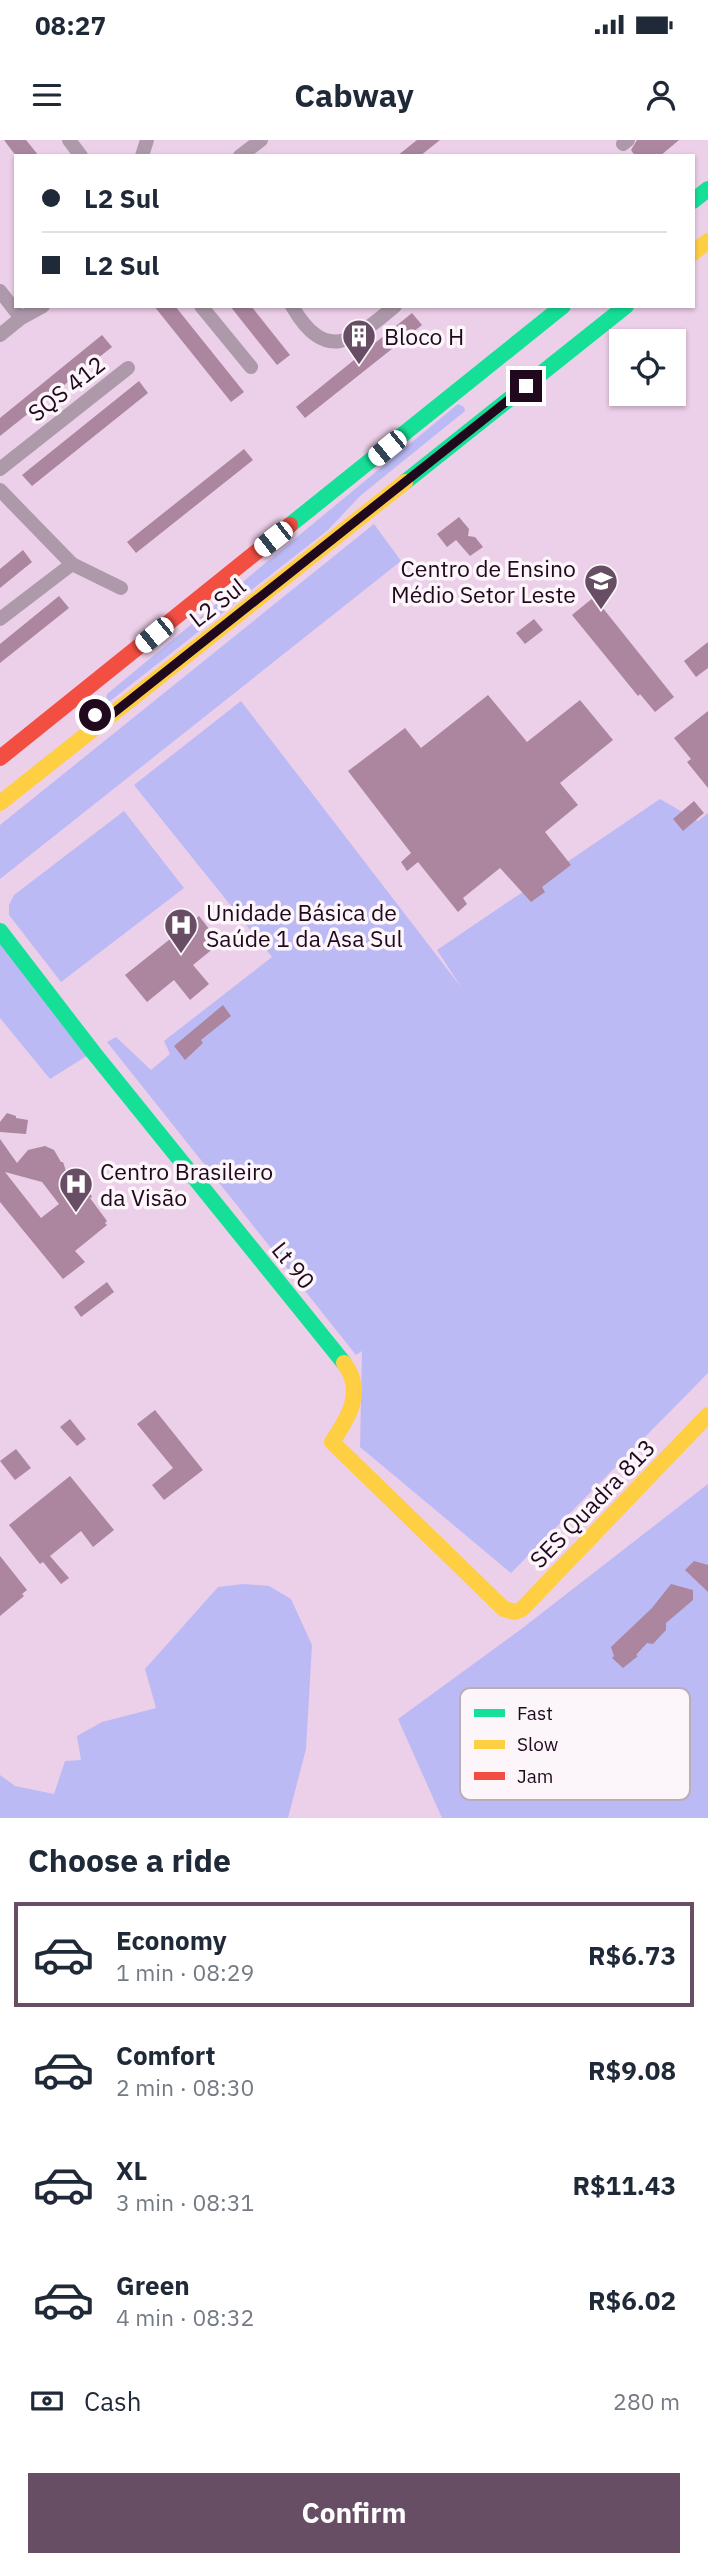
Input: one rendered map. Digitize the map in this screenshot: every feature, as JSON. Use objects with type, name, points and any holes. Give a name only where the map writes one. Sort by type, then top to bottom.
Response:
[{"type":"main road","name":"L2 Sul","points":[[0,758],[561,308]]},
{"type":"main road","name":"L2 Sul","points":[[0,803],[106,719],[469,416],[509,400],[624,308]]},
{"type":"main road","points":[[486,369],[483,382],[487,391],[494,397],[509,400]]},
{"type":"main road","points":[[445,402],[458,401],[469,416]]},
{"type":"main road","points":[[81,694],[88,711],[106,719]]},
{"type":"main road","points":[[51,717],[68,724],[72,732],[72,745]]},
{"type":"main road","name":"Lt 90","points":[[1,935],[347,1366],[355,1384],[356,1394],[351,1410],[332,1442],[504,1609]]},
{"type":"main road","name":"SES Quadra 813","points":[[504,1609],[515,1612],[522,1609],[708,1415]]},
{"type":"street","points":[[243,154],[261,140]]},
{"type":"street","points":[[0,291],[21,318]]},
{"type":"street","points":[[0,335],[21,318],[39,308]]},
{"type":"street","points":[[203,308],[251,367]]},
{"type":"street","points":[[293,308],[301,323],[314,337],[332,342],[347,341],[365,331],[393,308]]},
{"type":"street","name":"SQS 412","points":[[0,469],[128,368]]},
{"type":"street","points":[[0,490],[72,564],[121,588]]},
{"type":"street","points":[[0,619],[72,564]]},
{"type":"shaded area","points":[[458,404],[464,407],[465,411],[360,496],[328,530],[109,702],[106,699],[107,694]]},
{"type":"shaded area","points":[[374,524],[401,561],[0,879],[0,825]]},
{"type":"shaded area","points":[[241,701],[461,987],[437,950],[660,799],[698,821],[708,813],[708,1373],[511,1573],[360,1447],[362,1351],[356,1355],[107,1042],[116,1037],[151,1070],[170,1054],[164,1041],[272,957],[134,785]]},
{"type":"shaded area","points":[[124,811],[184,888],[61,982],[9,915],[9,905],[14,895]]},
{"type":"shaded area","points":[[0,936],[93,1052],[50,1079],[0,1018]]},
{"type":"shaded area","points":[[708,1484],[708,1818],[442,1818],[398,1719],[520,1630]]},
{"type":"shaded area","points":[[243,1584],[269,1586],[291,1599],[312,1645],[306,1749],[288,1818],[0,1818],[0,1775],[15,1786],[54,1794],[65,1761],[81,1760],[77,1736],[102,1722],[156,1708],[145,1669],[218,1587]]},
{"type":"building","points":[[4,140],[26,140],[37,154],[14,154]]},
{"type":"building","points":[[417,140],[440,140],[422,154],[400,154]]},
{"type":"building","points":[[637,140],[679,140],[662,154],[634,154],[631,150]]},
{"type":"building","points":[[156,308],[177,308],[244,392],[231,402]]},
{"type":"building","points":[[232,308],[253,308],[290,355],[277,365]]},
{"type":"building","name":"Bloco H","points":[[412,313],[422,325],[305,418],[296,407]]},
{"type":"building","points":[[102,335],[112,347],[0,436],[0,418]]},
{"type":"building","points":[[139,381],[148,393],[32,486],[22,475]]},
{"type":"building","points":[[244,449],[253,460],[136,553],[127,542]]},
{"type":"building","points":[[459,517],[469,529],[468,536],[475,537],[483,547],[470,556],[456,540],[447,547],[437,534]]},
{"type":"building","points":[[23,550],[32,562],[0,588],[0,569]]},
{"type":"building","points":[[59,596],[69,608],[0,663],[0,644]]},
{"type":"building","points":[[594,597],[674,697],[655,712],[640,694],[638,696],[572,615]]},
{"type":"building","points":[[534,619],[543,630],[525,644],[516,633]]},
{"type":"building","points":[[708,642],[708,668],[696,677],[684,661]]},
{"type":"building","points":[[488,695],[527,742],[580,700],[613,740],[560,783],[578,805],[545,832],[571,865],[542,887],[545,892],[531,902],[500,868],[463,898],[467,904],[458,912],[418,862],[407,871],[401,862],[411,853],[348,771],[405,728],[421,748]]},
{"type":"building","points":[[708,711],[708,788],[687,762],[691,759],[674,738]]},
{"type":"building","points":[[694,801],[704,813],[683,831],[673,819]]},
{"type":"building","name":"Unidade Básica de Saúde 1 da Asa Sul","points":[[199,916],[220,943],[193,965],[209,984],[190,1000],[174,980],[147,1002],[125,975]]},
{"type":"building","points":[[223,1005],[231,1016],[201,1040],[203,1043],[185,1060],[174,1046]]},
{"type":"building","points":[[7,1113],[28,1120],[26,1134],[0,1132],[0,1122]]},
{"type":"building","name":"Centro Brasileiro da Visão","points":[[0,1139],[17,1163],[28,1150],[45,1146],[54,1150],[63,1162],[67,1174],[86,1187],[107,1225],[75,1251],[85,1262],[63,1279],[0,1202]],"holes":[[[5,1172],[42,1182],[59,1204],[41,1218]]]},
{"type":"building","points":[[107,1282],[114,1292],[81,1317],[74,1307]]},
{"type":"building","points":[[155,1410],[203,1470],[164,1500],[152,1485],[173,1468],[137,1424]]},
{"type":"building","points":[[70,1419],[86,1439],[77,1446],[60,1427]]},
{"type":"building","points":[[16,1449],[31,1468],[15,1480],[0,1461]]},
{"type":"building","points":[[70,1476],[114,1530],[93,1547],[81,1531],[50,1556],[69,1578],[61,1584],[43,1562],[40,1564],[9,1525]]},
{"type":"building","points":[[0,1556],[27,1590],[22,1594],[24,1596],[0,1616]]},
{"type":"building","points":[[694,1561],[708,1565],[708,1592],[685,1570]]},
{"type":"building","points":[[671,1584],[693,1590],[693,1600],[666,1623],[666,1630],[653,1644],[647,1643],[636,1655],[638,1656],[623,1668],[612,1658],[614,1656],[611,1647],[652,1608]]},
{"type":"traffic: fast","points":[[695,199],[708,189]]},
{"type":"traffic: fast","points":[[290,525],[561,308]]},
{"type":"traffic: fast","points":[[405,482],[623,308]]},
{"type":"traffic: fast","points":[[0,931],[93,1052],[344,1363]]},
{"type":"traffic: slow","points":[[695,251],[708,241]]},
{"type":"traffic: slow","points":[[0,803],[405,482]]},
{"type":"traffic: slow","points":[[344,1363],[350,1373],[354,1394],[349,1413],[332,1442],[504,1609],[515,1612],[522,1609],[708,1415]]},
{"type":"traffic: jam","points":[[0,758],[290,525]]},
{"type":"place","name":"Bloco H","points":[[359,366]]},
{"type":"place","name":"Centro de Ensino Médio Setor Leste","points":[[601,611]]},
{"type":"place","name":"Unidade Básica de Saúde 1 da Asa Sul","points":[[181,955]]},
{"type":"place","name":"Centro Brasileiro da Visão","points":[[76,1214]]},
{"type":"route","points":[[95,715],[106,719],[526,386]]}]
